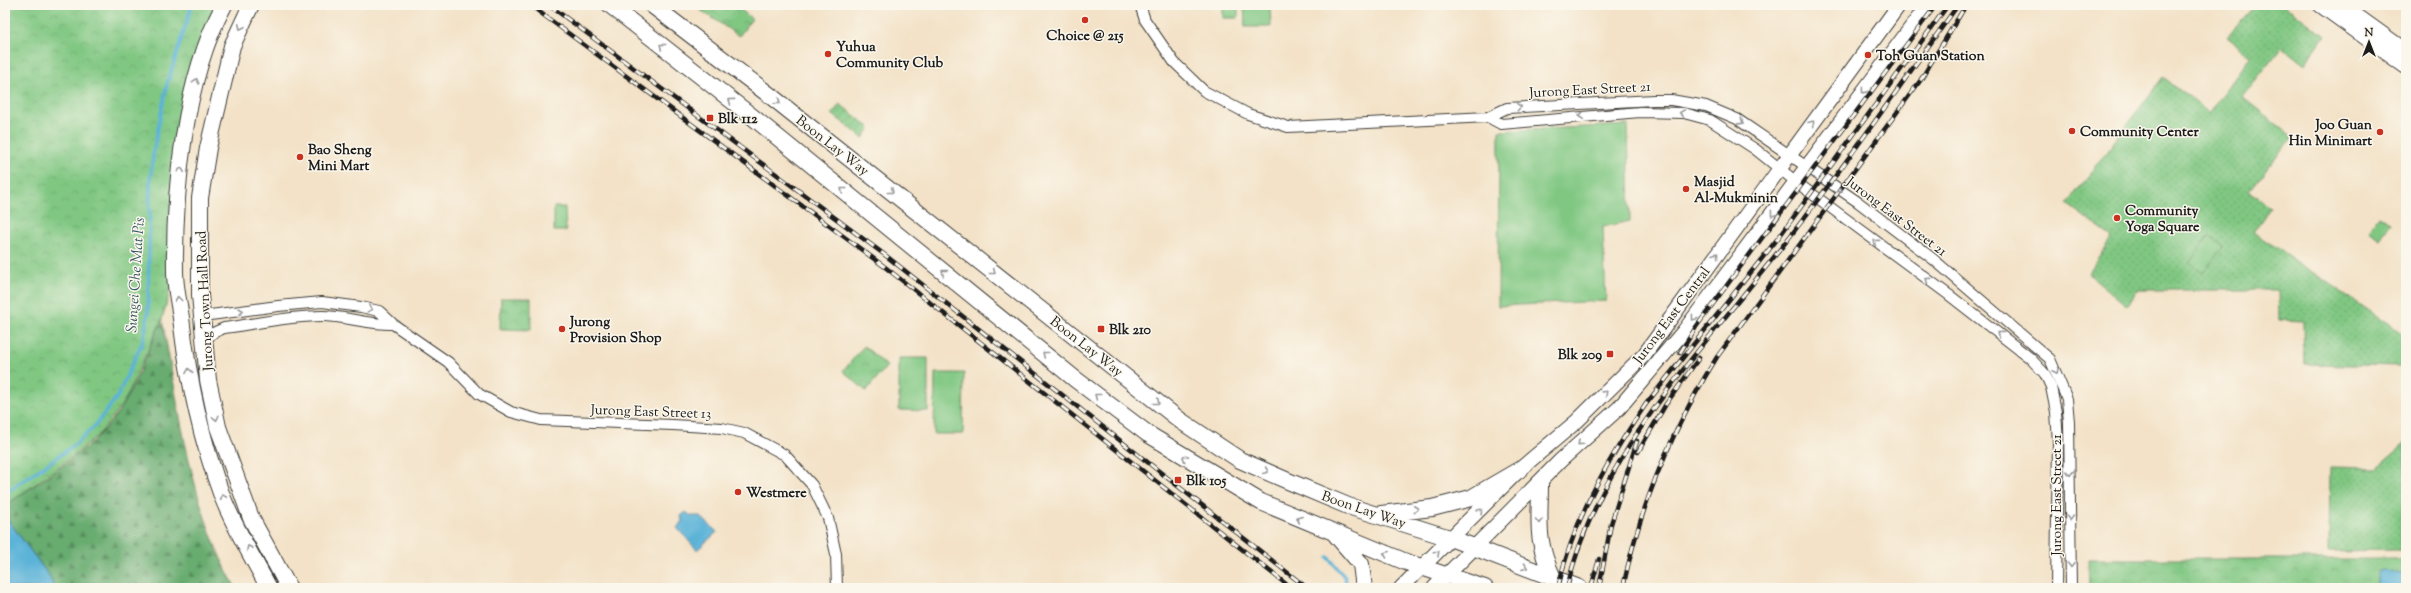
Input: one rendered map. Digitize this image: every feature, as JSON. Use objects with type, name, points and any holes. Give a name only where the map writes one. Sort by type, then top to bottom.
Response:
[{"type":"main road","name":"Jurong Town Hall Road","points":[[224,5],[210,32],[186,119],[178,202],[175,274],[183,338],[192,389],[216,477],[229,510],[267,584]]},
{"type":"main road","name":"Jurong Town Hall Road","points":[[251,5],[232,46],[208,148],[200,198],[199,260],[204,341],[208,380],[218,427],[251,518],[289,588]]},
{"type":"main road","name":"Boon Lay Way","points":[[610,5],[1148,434],[1261,502],[1335,534],[1422,567],[1485,588]]},
{"type":"main road","name":"Boon Lay Way","points":[[652,5],[772,97],[1181,422],[1240,460],[1348,506],[1474,546],[1579,588]]},
{"type":"main road","name":"Jurong East Central","points":[[1401,588],[1453,539],[1519,470],[1577,421],[1644,355],[1899,5]]},
{"type":"main road","name":"Jurong East Central","points":[[1434,588],[1474,546],[1619,408],[1684,331],[1797,183],[1928,5]]},
{"type":"main road","points":[[2320,5],[2406,67]]},
{"type":"main road","points":[[2342,5],[2406,51]]},
{"type":"main road","points":[[183,338],[194,320],[203,316]]},
{"type":"main road","points":[[1377,514],[1432,508],[1471,498],[1519,470]]},
{"type":"main road","points":[[1540,482],[1538,519],[1541,547],[1553,578]]},
{"type":"main road","points":[[1335,534],[1361,564],[1364,588]]},
{"type":"main road","points":[[267,584],[264,560],[271,554]]},
{"type":"street","name":"Jurong East Street 21","points":[[1140,5],[1145,20],[1174,62],[1204,91],[1248,114],[1281,125],[1303,127],[1488,117],[1507,108],[1671,100],[1706,106],[1722,112],[1789,154],[1807,168],[1858,202],[1933,259],[2050,359],[2067,399],[2069,422],[2071,588]]},
{"type":"street","name":"Jurong East Street 21","points":[[1488,117],[1501,124],[1640,112],[1684,113],[1719,125],[1780,168],[1797,183],[2012,343],[2045,374],[2051,388],[2058,433],[2056,588]]},
{"type":"street","name":"Jurong East Street 13","points":[[203,316],[322,302],[379,311],[393,324],[448,362],[479,394],[511,412],[541,420],[624,422],[722,428],[744,433],[769,445],[785,455],[812,485],[828,518],[836,554],[837,588]]},
{"type":"street","points":[[204,341],[213,333],[224,328],[307,317],[323,316],[377,324],[393,324]]},
{"type":"green space","points":[[5,5],[224,5],[186,119],[175,274],[162,319],[125,400],[102,431],[76,454],[5,506]]},
{"type":"green space","points":[[693,5],[735,5],[752,19],[739,36]]},
{"type":"green space","points":[[1223,5],[1238,5],[1238,18],[1223,18]]},
{"type":"green space","points":[[1244,5],[1270,5],[1271,27],[1245,27]]},
{"type":"green space","points":[[2255,5],[2284,5],[2325,36],[2305,65],[2282,47],[2242,97],[2293,137],[2249,191],[2270,208],[2253,232],[2402,333],[2406,328],[2406,366],[2304,364],[2303,321],[2279,320],[2278,290],[2137,290],[2127,306],[2088,273],[2113,238],[2067,204],[2163,77],[2209,113],[2251,56],[2227,37]]},
{"type":"green space","points":[[840,104],[870,128],[863,138],[832,114]]},
{"type":"green space","points":[[1628,125],[1630,221],[1603,227],[1606,301],[1498,306],[1499,131]]},
{"type":"green space","points":[[554,207],[565,207],[566,231],[554,231]]},
{"type":"green space","points":[[2379,215],[2391,223],[2380,239],[2368,231]]},
{"type":"green space","points":[[2209,236],[2223,247],[2203,273],[2189,263]]},
{"type":"green space","points":[[501,298],[531,298],[531,330],[500,329]]},
{"type":"green space","points":[[162,319],[188,458],[197,492],[208,526],[221,558],[236,588],[54,588],[50,577],[5,516],[5,506],[80,453],[102,432],[121,407],[129,393]]},
{"type":"green space","points":[[864,346],[887,366],[866,391],[843,371]]},
{"type":"green space","points":[[899,358],[928,358],[928,411],[899,410]]},
{"type":"green space","points":[[935,373],[964,373],[963,434],[934,434]]},
{"type":"green space","points":[[2406,443],[2406,550],[2329,551],[2330,467],[2377,468]]},
{"type":"green space","points":[[2088,559],[2406,559],[2406,588],[2089,588]]},
{"type":"water","points":[[686,512],[691,516],[700,516],[717,532],[697,550],[677,528],[682,521],[681,516]]},
{"type":"water","points":[[5,516],[50,577],[54,588],[5,588]]},
{"type":"water","points":[[2383,571],[2406,575],[2406,588],[2377,588],[2377,577],[2379,572]]},
{"type":"waterway","name":"Sungei Che Mat Pis","points":[[5,493],[72,447],[94,427],[117,397],[143,341],[148,314],[150,183],[154,148],[167,84],[192,5]]},
{"type":"waterway","points":[[1328,557],[1345,577],[1347,588]]},
{"type":"railway","points":[[530,5],[885,267],[1291,588]]},
{"type":"railway","points":[[549,5],[885,255],[1307,588]]},
{"type":"railway","points":[[1680,353],[1696,327],[1936,5]]},
{"type":"railway","points":[[1558,588],[1564,563],[1582,515],[1605,469],[1646,404],[1779,237],[1948,5]]},
{"type":"railway","points":[[1567,588],[1582,539],[1603,492],[1628,447],[1688,363],[1785,243],[1873,125],[1958,5]]},
{"type":"railway","points":[[1623,588],[1630,557],[1648,497],[1672,440],[1701,384],[1717,357],[1920,81],[1966,5]]},
{"type":"railway","points":[[1638,452],[1666,404],[1699,358]]},
{"type":"railway","points":[[1599,588],[1611,524],[1637,441]]},
{"type":"railway","points":[[1591,588],[1599,559]]},
{"type":"place","name":"Choice @ 215","points":[[1085,20]]},
{"type":"place","name":"Yuhua Community Club","points":[[828,54]]},
{"type":"place","name":"Toh Guan Station","points":[[1868,55]]},
{"type":"place","name":"Blk 112","points":[[710,118]]},
{"type":"place","name":"Community Center","points":[[2072,131]]},
{"type":"place","name":"Joo Guan Hin Minimart","points":[[2380,132]]},
{"type":"place","name":"Bao Sheng Mini Mart","points":[[300,157]]},
{"type":"place","name":"Masjid Al-Mukminin","points":[[1686,189]]},
{"type":"place","name":"Community Yoga Square","points":[[2117,218]]},
{"type":"place","name":"Jurong Provision Shop","points":[[562,329]]},
{"type":"place","name":"Blk 210","points":[[1101,329]]},
{"type":"place","name":"Blk 209","points":[[1610,354]]},
{"type":"place","name":"Blk 105","points":[[1178,480]]},
{"type":"place","name":"Westmere","points":[[738,492]]}]
